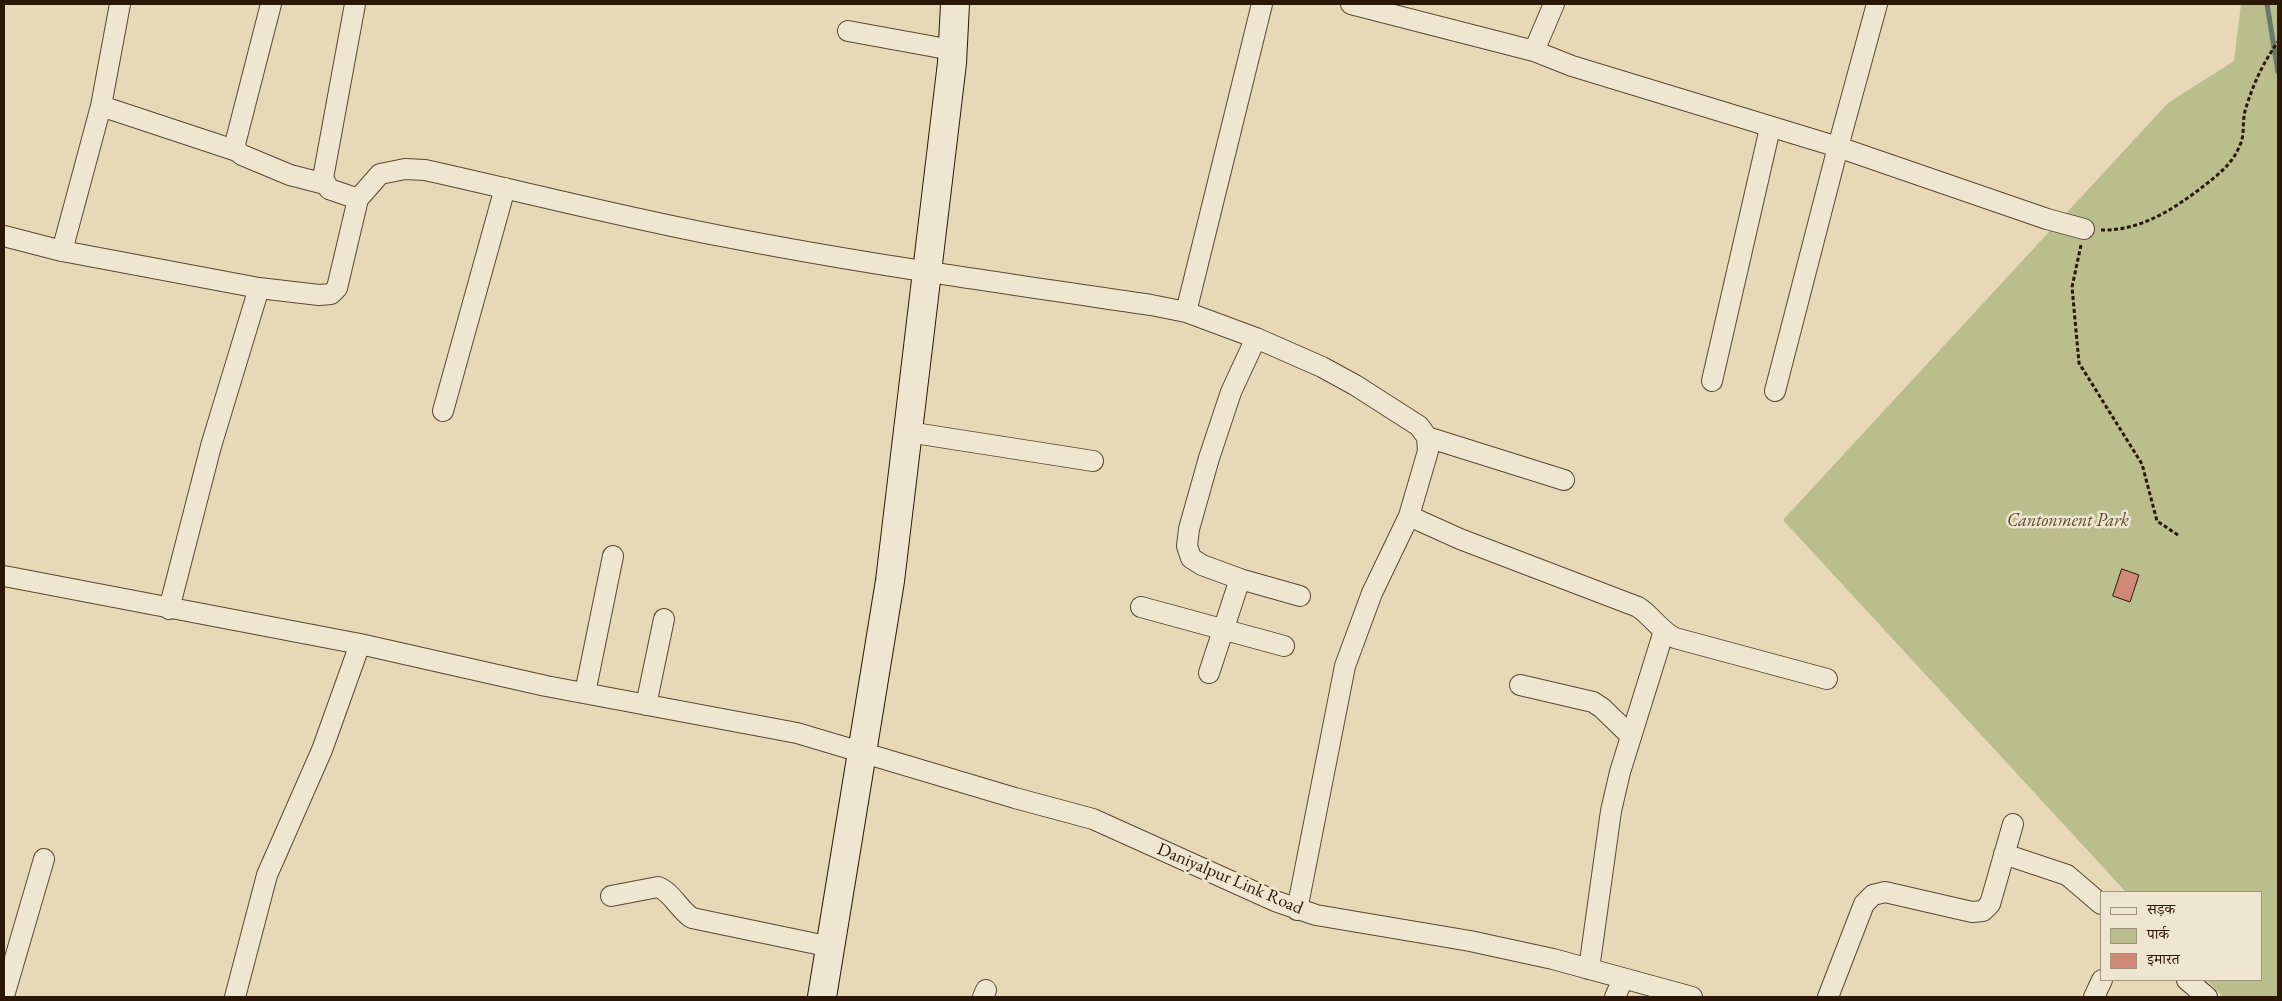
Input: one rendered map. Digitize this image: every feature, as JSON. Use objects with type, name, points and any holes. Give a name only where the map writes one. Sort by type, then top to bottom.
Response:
[{"type":"street","points":[[62,251],[101,106],[120,4]]},
{"type":"street","points":[[237,151],[235,144],[237,132],[271,4]]},
{"type":"street","points":[[325,184],[325,165],[355,4]]},
{"type":"street","points":[[822,997],[890,582],[952,50],[955,4]]},
{"type":"street","points":[[1186,312],[1262,4]]},
{"type":"street","points":[[1351,4],[1534,51],[1572,66],[1770,128],[1838,147],[2047,219],[2084,229]]},
{"type":"street","points":[[1534,51],[1554,4]]},
{"type":"street","points":[[1775,391],[1877,4]]},
{"type":"street","points":[[848,31],[952,50]]},
{"type":"street","points":[[101,106],[237,151],[242,155],[290,175],[325,184],[329,189],[358,199]]},
{"type":"street","points":[[1712,382],[1770,128]]},
{"type":"street","points":[[4,236],[62,251],[259,288],[319,295],[330,294],[337,288],[358,199],[380,174],[405,169],[426,170],[593,210],[723,236],[927,272],[1151,305],[1186,312],[1256,338],[1355,385],[1419,426],[1427,437],[1428,451],[1409,516],[1372,593],[1344,666],[1297,910]]},
{"type":"street","points":[[443,412],[505,188]]},
{"type":"street","points":[[169,609],[211,446],[259,288]]},
{"type":"street","points":[[1256,338],[1231,392],[1209,458],[1189,529],[1187,546],[1191,558],[1202,565],[1240,579],[1300,596]]},
{"type":"street","points":[[908,432],[1093,461]]},
{"type":"street","points":[[1427,437],[1564,480]]},
{"type":"street","points":[[1409,516],[1460,539],[1638,607],[1654,619],[1664,631],[1675,638],[1827,679]]},
{"type":"street","points":[[585,693],[613,556]]},
{"type":"street","name":"Daniyalpur Link Road","points":[[4,576],[360,644],[585,693],[797,734],[1093,819],[1297,910],[1316,915],[1470,941],[1589,969],[1692,997]]},
{"type":"street","points":[[1209,673],[1240,579]]},
{"type":"street","points":[[1141,607],[1284,646]]},
{"type":"street","points":[[646,705],[664,619]]},
{"type":"street","points":[[1589,969],[1612,811],[1631,736],[1664,631]]},
{"type":"street","points":[[235,997],[267,875],[322,750],[360,644]]},
{"type":"street","points":[[1520,684],[1593,702],[1602,708],[1631,736]]},
{"type":"street","points":[[1828,997],[1864,904],[1873,895],[1885,892],[1972,912],[1983,911],[1990,904],[2012,824]]},
{"type":"street","points":[[2004,854],[2067,875],[2100,903]]},
{"type":"street","points":[[4,996],[44,859]]},
{"type":"street","points":[[611,896],[658,887],[664,890],[683,913],[692,918],[830,947]]},
{"type":"street","points":[[1615,997],[1623,979]]},
{"type":"street","points":[[2094,997],[2102,981]]},
{"type":"street","points":[[2188,981],[2207,997]]},
{"type":"path","points":[[2178,535],[2157,521],[2142,464],[2079,363],[2072,287],[2084,229],[2117,230],[2151,220],[2179,205],[2222,171],[2233,158],[2241,144],[2245,112],[2266,58],[2278,42]]},
{"type":"green space","name":"Cantonment Park","points":[[2241,4],[2278,4],[2278,997],[2223,997],[2208,981],[2262,981],[2262,891],[2125,891],[1783,520],[2168,103],[2234,61]]},
{"type":"building","points":[[2122,569],[2139,575],[2130,602],[2113,596]]},
{"type":"waterway","points":[[2267,4],[2278,72]]}]
